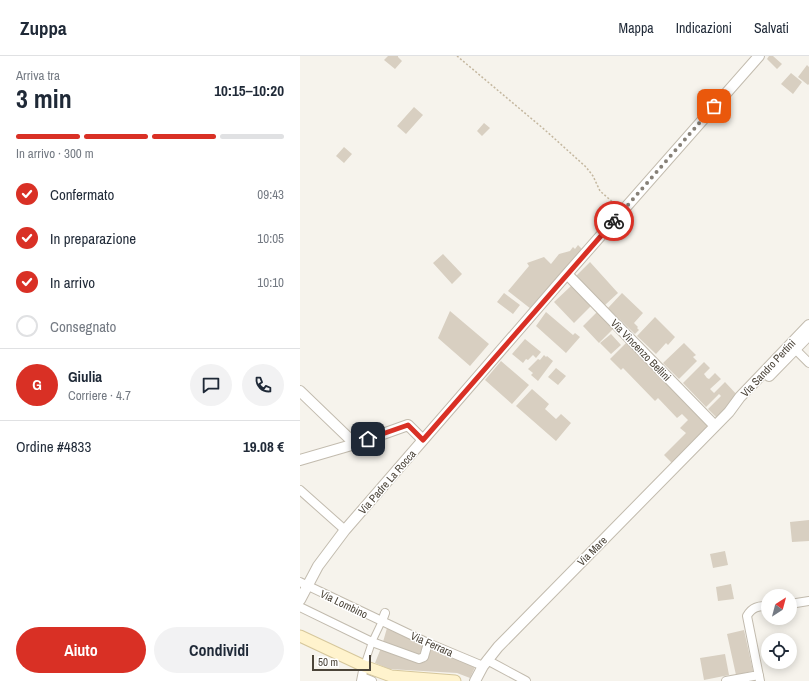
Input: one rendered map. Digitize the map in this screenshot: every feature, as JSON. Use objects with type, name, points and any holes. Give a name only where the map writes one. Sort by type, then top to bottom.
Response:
[{"type":"main road","points":[[300,636],[366,677],[391,676],[455,681]]},
{"type":"street","name":"Via Padre La Rocca","points":[[300,600],[304,584],[345,530],[622,210],[759,56]]},
{"type":"street","name":"Via Vincenzo Bellini","points":[[567,274],[715,426]]},
{"type":"street","name":"Via Sandro Pertini","points":[[715,426],[729,412],[744,401],[809,325]]},
{"type":"street","name":"Via Sandro Pertini","points":[[792,346],[809,335]]},
{"type":"street","points":[[792,346],[809,363]]},
{"type":"street","points":[[300,391],[355,444]]},
{"type":"street","points":[[300,460],[355,444],[408,425],[423,440]]},
{"type":"street","name":"Via Mare","points":[[475,681],[485,663],[498,646],[715,426]]},
{"type":"street","points":[[300,490],[345,530]]},
{"type":"street","name":"Via Lombino","points":[[304,584],[382,621]]},
{"type":"street","points":[[797,603],[809,602]]},
{"type":"street","points":[[726,681],[759,678],[747,616],[750,610],[757,606],[761,606]]},
{"type":"street","points":[[300,607],[372,642],[419,659],[424,657],[428,643]]},
{"type":"street","points":[[366,677],[372,642],[385,613]]},
{"type":"street","name":"Via Ferrara","points":[[382,621],[428,643],[485,663],[526,681]]},
{"type":"path","points":[[457,56],[545,130],[586,167],[593,176],[600,191],[622,210]]},
{"type":"building","points":[[388,56],[398,56],[402,61],[395,69],[384,60]]},
{"type":"building","points":[[769,56],[773,56],[782,64],[777,69],[767,59]]},
{"type":"building","points":[[807,65],[809,67],[808,85],[798,77]]},
{"type":"building","points":[[791,73],[802,82],[793,94],[781,84]]},
{"type":"building","points":[[414,107],[423,115],[406,134],[397,126]]},
{"type":"building","points":[[484,123],[490,128],[482,136],[477,131]]},
{"type":"building","points":[[344,147],[352,154],[344,163],[336,156]]},
{"type":"building","points":[[578,245],[583,250],[531,309],[508,291],[529,266],[527,263],[544,257],[551,264],[559,254],[570,251],[573,247],[575,249]]},
{"type":"building","points":[[443,254],[462,274],[452,284],[433,263]]},
{"type":"building","points":[[590,262],[618,293],[605,305],[576,276]]},
{"type":"building","points":[[571,286],[591,306],[574,323],[554,302]]},
{"type":"building","points":[[504,293],[520,305],[513,314],[497,302]]},
{"type":"building","points":[[622,293],[643,313],[634,323],[639,330],[635,334],[608,308]]},
{"type":"building","points":[[450,311],[489,344],[470,366],[438,338]]},
{"type":"building","points":[[546,312],[573,335],[575,333],[580,337],[566,353],[536,326]]},
{"type":"building","points":[[597,312],[613,329],[599,343],[583,326]]},
{"type":"building","points":[[655,317],[675,337],[668,345],[666,343],[656,354],[637,336]]},
{"type":"building","points":[[611,334],[621,345],[611,354],[600,343]]},
{"type":"building","points":[[525,339],[541,352],[536,358],[533,355],[528,360],[526,359],[523,363],[512,354]]},
{"type":"building","points":[[627,342],[711,428],[674,465],[664,455],[686,433],[680,428],[688,420],[682,414],[677,418],[658,398],[655,401],[623,368],[621,370],[610,359]]},
{"type":"building","points":[[684,343],[696,355],[693,357],[697,361],[679,379],[663,363]]},
{"type":"building","points":[[544,355],[553,361],[538,381],[531,375],[533,373],[528,369]]},
{"type":"building","points":[[501,361],[529,385],[512,404],[485,380]]},
{"type":"building","points":[[704,362],[710,368],[704,374],[707,378],[709,379],[715,373],[721,379],[710,389],[714,393],[725,382],[739,397],[717,418],[708,409],[721,396],[719,394],[706,407],[683,383]]},
{"type":"building","points":[[556,368],[566,376],[558,385],[548,377]]},
{"type":"building","points":[[532,389],[549,404],[545,409],[556,419],[561,414],[571,423],[556,441],[516,406]]},
{"type":"building","points":[[809,520],[809,541],[792,542],[790,522]]},
{"type":"building","points":[[725,551],[728,565],[713,568],[710,554]]},
{"type":"building","points":[[731,584],[734,599],[718,601],[716,587]]},
{"type":"building","points":[[387,628],[424,644],[421,656],[383,642]]},
{"type":"building","points":[[744,630],[753,671],[736,675],[727,634]]},
{"type":"building","points":[[429,646],[476,665],[470,678],[457,673],[389,669],[375,663],[381,648],[409,659],[426,662]]},
{"type":"building","points":[[725,654],[729,675],[704,680],[700,658]]},
{"type":"way so far","points":[[614,221],[714,106]]},
{"type":"route","points":[[368,439],[408,425],[423,440],[614,221]]}]
